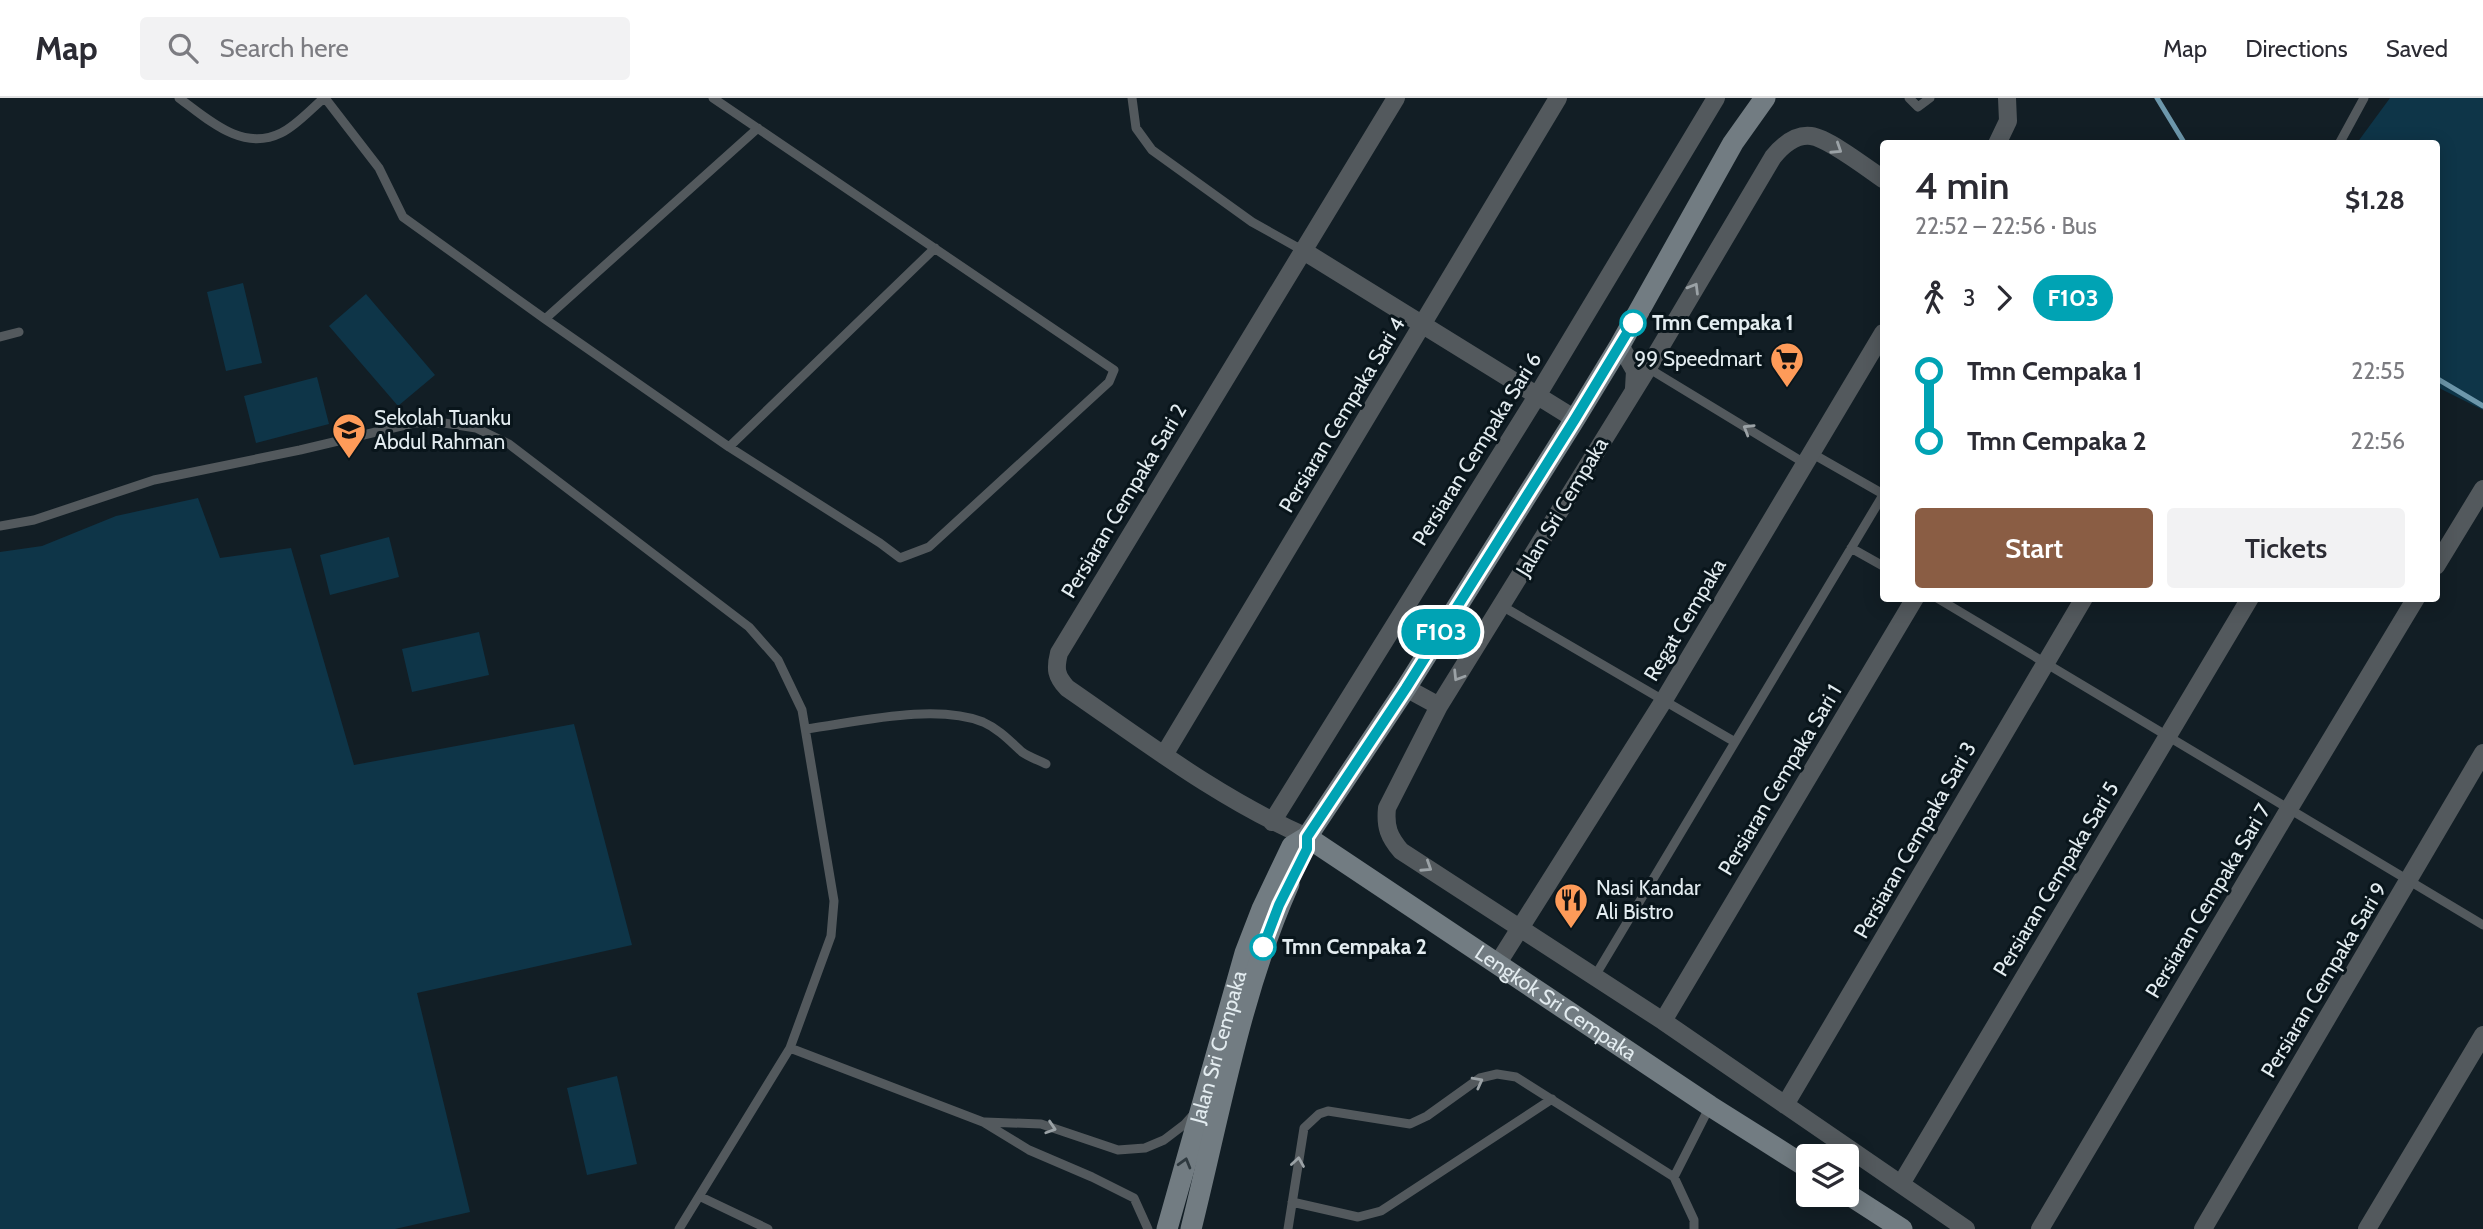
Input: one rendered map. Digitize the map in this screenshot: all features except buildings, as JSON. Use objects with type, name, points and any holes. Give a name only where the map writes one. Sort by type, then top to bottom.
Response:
[{"type":"street","name":"Persiaran Cempaka Sari 2","points":[[1307,837],[1272,821],[1164,755],[1067,688],[1058,679],[1056,667],[1059,653],[1301,250],[1396,98]]},
{"type":"street","name":"Persiaran Cempaka Sari 4","points":[[1164,755],[1558,98]]},
{"type":"street","name":"Persiaran Cempaka Sari 6","points":[[1272,821],[1537,396],[1716,98]]},
{"type":"street","name":"Jalan Sri Cempaka","points":[[1167,1229],[1239,974],[1262,909],[1292,846],[1307,837],[1406,688],[1575,419],[1620,345],[1733,143],[1765,98]]},
{"type":"street","points":[[1999,140],[2007,121],[2007,98]]},
{"type":"street","name":"Jalan Sri Cempaka","points":[[1880,177],[1826,141],[1811,135],[1797,137],[1783,145],[1773,156],[1648,368],[1439,706],[1387,808],[1386,824],[1391,839],[1401,851],[1663,1021],[1966,1229]]},
{"type":"street","points":[[1301,250],[1575,419]]},
{"type":"street","name":"Regat Cempaka","points":[[1498,963],[1664,701],[1880,338]]},
{"type":"street","points":[[1620,345],[1647,349],[1662,341]]},
{"type":"street","points":[[1620,345],[1635,372],[1634,388]]},
{"type":"street","points":[[2440,559],[2483,489]]},
{"type":"street","name":"Persiaran Cempaka Sari 1","points":[[1663,1021],[1913,602]]},
{"type":"street","name":"Persiaran Cempaka Sari 3","points":[[1785,1105],[2082,602]]},
{"type":"street","name":"Persiaran Cempaka Sari 5","points":[[1901,1184],[2248,602]]},
{"type":"street","name":"Persiaran Cempaka Sari 7","points":[[2040,1229],[2414,602]]},
{"type":"street","points":[[1406,688],[1439,706]]},
{"type":"street","name":"Persiaran Cempaka Sari 9","points":[[2203,1229],[2483,753]]},
{"type":"street","name":"Jalan Sri Cempaka","points":[[1191,1229],[1243,1011],[1279,905],[1307,849],[1307,837]]},
{"type":"street","name":"Lengkok Sri Cempaka","points":[[1307,837],[1796,1160]]},
{"type":"street","points":[[2367,1229],[2483,1035]]},
{"type":"street","points":[[1859,1201],[1902,1229]]},
{"type":"street","points":[[1197,1229],[1198,1202]]},
{"type":"lane","points":[[179,98],[227,132],[241,138],[258,140],[283,133],[324,98],[379,168],[403,216],[729,447],[900,558],[929,547],[1109,382],[1114,370],[713,98]]},
{"type":"lane","points":[[1132,98],[1136,128],[1152,150],[1252,222],[1301,250]]},
{"type":"lane","points":[[1909,98],[1918,107],[1930,98]]},
{"type":"lane","points":[[2341,140],[2364,98]]},
{"type":"lane","points":[[545,319],[758,128]]},
{"type":"lane","points":[[729,447],[935,248]]},
{"type":"lane","points":[[0,337],[19,332]]},
{"type":"lane","points":[[1648,368],[1809,459],[1880,493]]},
{"type":"lane","points":[[0,526],[34,520],[154,480],[414,423],[444,423],[476,428],[509,444],[540,465],[750,628],[778,660],[802,710],[834,901],[831,936],[790,1048],[679,1229]]},
{"type":"lane","points":[[1595,976],[1880,499]]},
{"type":"lane","points":[[1851,548],[1880,564]]},
{"type":"lane","points":[[1944,602],[2483,925]]},
{"type":"lane","points":[[1502,606],[1735,742]]},
{"type":"lane","points":[[806,729],[927,713],[956,714],[985,723],[1007,737],[1024,753],[1046,764]]},
{"type":"lane","points":[[790,1048],[983,1122],[1029,1150],[1134,1198],[1148,1229]]},
{"type":"lane","points":[[1287,1229],[1304,1128],[1319,1114],[1328,1111],[1410,1124],[1427,1116],[1480,1078],[1497,1074],[1516,1077],[1674,1177],[1694,1220],[1694,1229]]},
{"type":"lane","points":[[1292,1202],[1358,1217],[1381,1211],[1552,1099]]},
{"type":"lane","points":[[983,1122],[1041,1124],[1118,1150],[1145,1149],[1164,1140],[1185,1124],[1202,1104]]},
{"type":"lane","points":[[1674,1177],[1710,1106]]},
{"type":"lane","points":[[701,1197],[768,1229]]},
{"type":"shaded area","points":[[2390,98],[2483,98],[2483,410],[2440,388],[2440,140],[2359,140]]},
{"type":"shaded area","points":[[243,283],[262,363],[226,371],[207,292]]},
{"type":"shaded area","points":[[366,294],[435,375],[398,406],[329,326]]},
{"type":"shaded area","points":[[317,377],[329,424],[256,443],[244,396]]},
{"type":"shaded area","points":[[198,498],[220,558],[291,548],[354,765],[574,724],[632,945],[417,993],[470,1212],[395,1229],[0,1229],[0,552],[42,546],[116,516]]},
{"type":"shaded area","points":[[389,537],[399,577],[330,595],[320,555]]},
{"type":"shaded area","points":[[479,632],[489,675],[412,692],[402,649]]},
{"type":"shaded area","points":[[617,1076],[637,1164],[587,1175],[567,1088]]},
{"type":"waterway","points":[[2157,98],[2183,140]]},
{"type":"waterway","points":[[2440,380],[2483,406]]},
{"type":"bus line","name":"F103","points":[[1263,947],[1279,905],[1307,849],[1307,837],[1406,688],[1633,323]]},
{"type":"place","name":"Tmn Cempaka 1","points":[[1633,323]]},
{"type":"place","name":"99 Speedmart","points":[[1787,389]]},
{"type":"place","name":"Sekolah Tuanku Abdul Rahman","points":[[349,460]]},
{"type":"place","name":"Nasi Kandar Ali Bistro","points":[[1571,930]]},
{"type":"place","name":"Tmn Cempaka 2","points":[[1263,947]]}]
